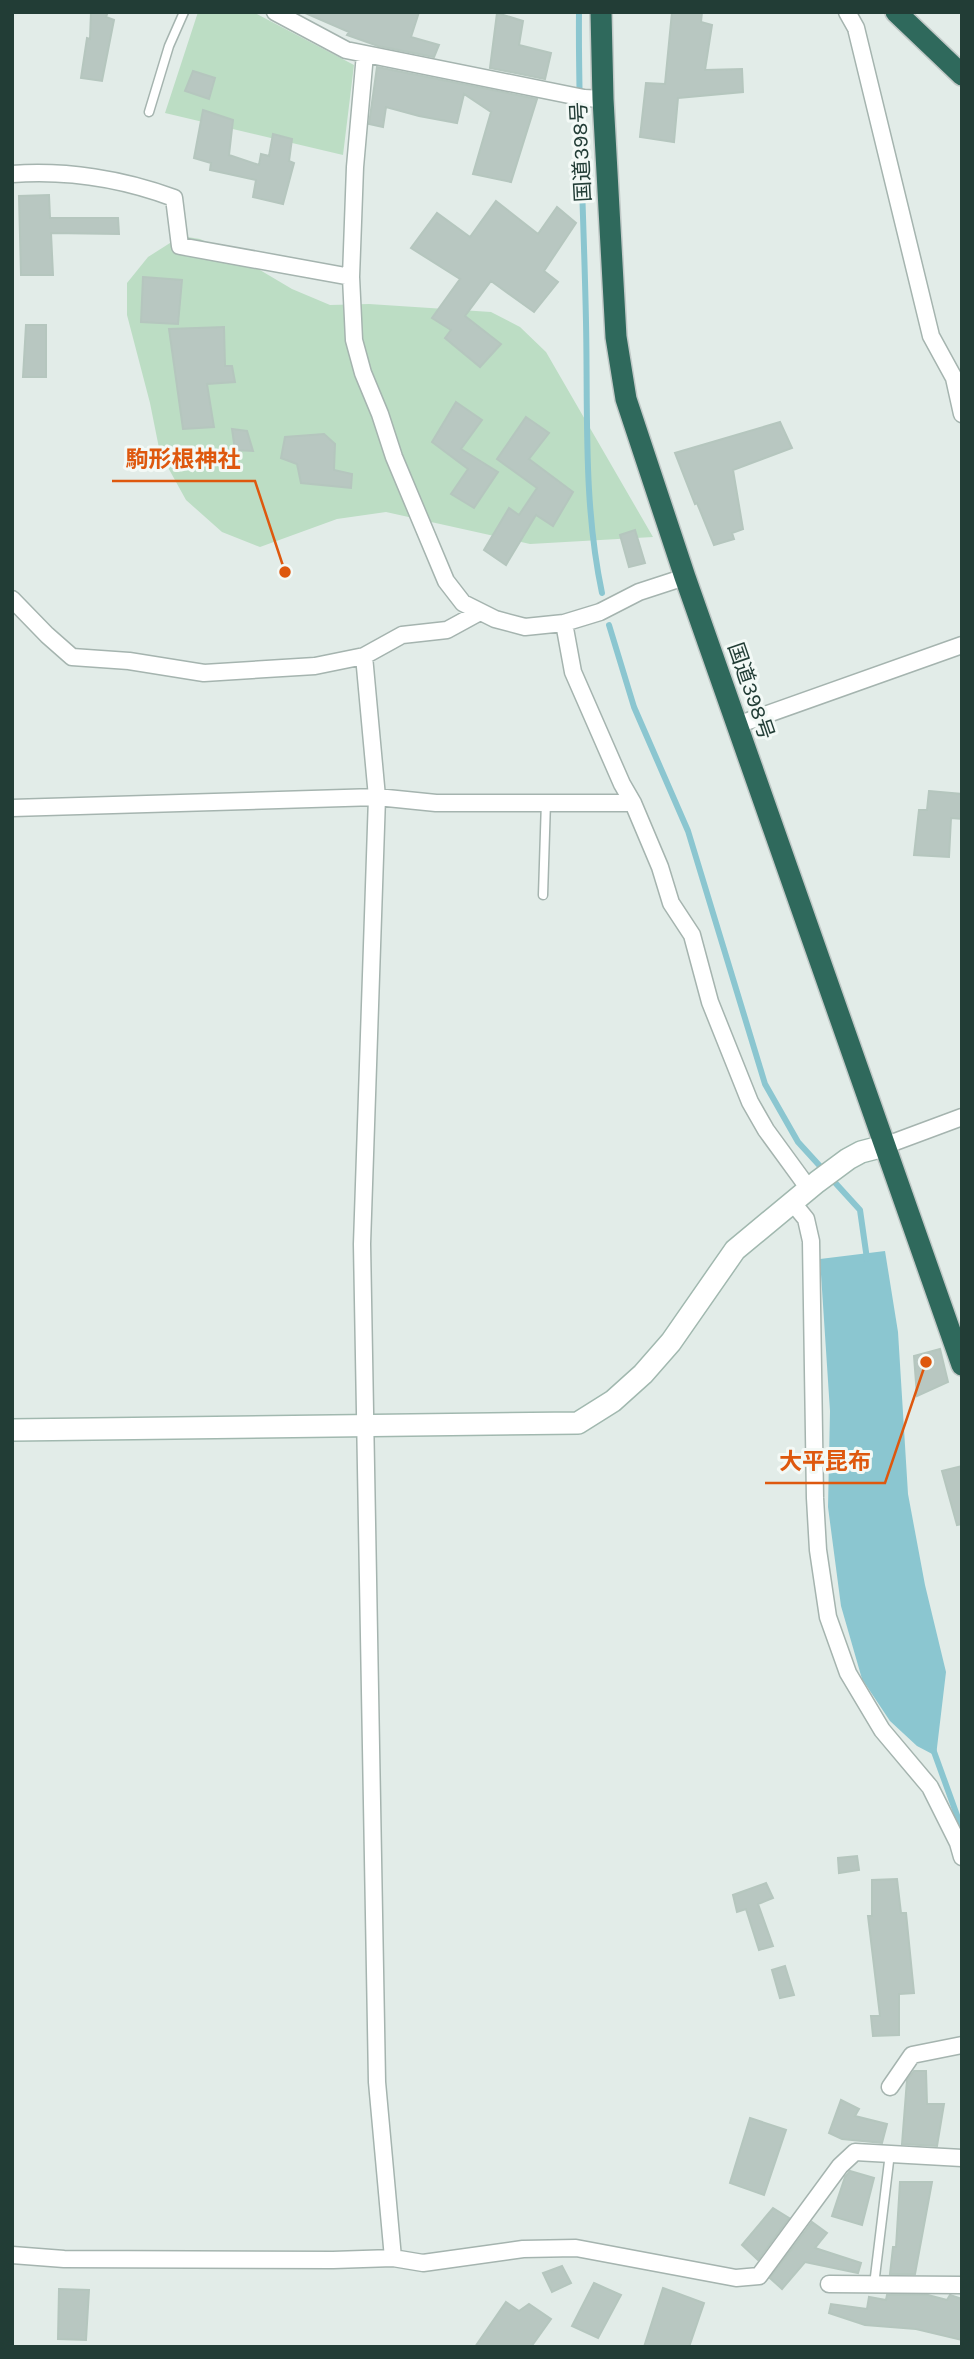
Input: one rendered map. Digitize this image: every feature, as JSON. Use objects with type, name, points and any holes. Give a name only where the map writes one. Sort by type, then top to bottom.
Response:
[{"type":"highway","name":"国道398号","points":[[601,12],[593,99],[615,337],[626,399],[685,577],[962,1365]]},
{"type":"highway","points":[[895,12],[962,75]]},
{"type":"street","points":[[275,12],[346,50],[593,99]]},
{"type":"street","points":[[847,12],[856,28],[931,336],[954,378],[962,414]]},
{"type":"street","points":[[365,54],[355,167],[351,277],[354,340],[363,373],[394,457],[446,581],[463,603],[495,619],[525,627],[564,622],[600,612],[639,592],[685,577]]},
{"type":"street","points":[[12,174],[48,171],[142,186],[174,198],[180,246],[351,277]]},
{"type":"street","points":[[12,599],[72,657],[129,661],[204,673],[315,666],[364,656],[401,635],[447,630],[480,611]]},
{"type":"street","points":[[564,622],[573,672],[622,784],[634,803],[660,867],[671,903],[692,935],[710,1002],[750,1102],[806,1191],[806,1219],[811,1241],[815,1498],[818,1550],[828,1617],[848,1673],[882,1730],[930,1787],[958,1843],[962,1857]]},
{"type":"street","points":[[737,725],[962,645]]},
{"type":"street","points":[[364,656],[377,797],[362,1244],[377,2082],[393,2258]]},
{"type":"street","points":[[12,808],[377,797],[436,803],[634,803]]},
{"type":"street","points":[[12,1430],[578,1423],[613,1401],[643,1374],[671,1342],[735,1251],[806,1191],[861,1152],[962,1117]]},
{"type":"street","points":[[890,2087],[912,2055],[962,2046]]},
{"type":"street","points":[[12,2255],[64,2259],[393,2258],[423,2263],[523,2249],[576,2248],[736,2278],[760,2276],[840,2166],[855,2152],[962,2158]]},
{"type":"street","points":[[829,2284],[962,2285]]},
{"type":"lane","points":[[149,112],[169,46],[184,12]]},
{"type":"lane","points":[[543,895],[546,801]]},
{"type":"lane","points":[[874,2286],[890,2153]]},
{"type":"green space","points":[[198,12],[253,12],[354,65],[343,155],[165,113]]},
{"type":"green space","points":[[181,236],[200,239],[233,254],[292,289],[330,305],[369,304],[491,312],[520,327],[546,352],[653,537],[530,544],[386,512],[337,519],[260,547],[222,532],[186,500],[160,453],[127,315],[127,283],[148,257]]},
{"type":"water","points":[[885,1251],[898,1332],[908,1494],[925,1585],[946,1672],[936,1756],[917,1746],[890,1721],[862,1679],[841,1606],[828,1507],[830,1411],[820,1259]]},
{"type":"building","points":[[91,12],[108,12],[106,17],[114,20],[102,81],[81,78],[87,38],[90,39]]},
{"type":"building","points":[[303,12],[419,12],[411,37],[439,45],[434,57],[378,46],[347,35],[349,32]]},
{"type":"building","points":[[672,12],[702,12],[701,22],[712,25],[705,70],[742,69],[743,92],[678,98],[674,142],[640,137],[646,83],[665,84]]},
{"type":"building","points":[[497,13],[523,21],[519,45],[551,53],[545,79],[490,68]]},
{"type":"building","points":[[377,67],[537,99],[511,182],[473,174],[491,112],[464,94],[457,123],[386,107],[383,127],[369,124]]},
{"type":"building","points":[[193,71],[215,78],[209,99],[185,91]]},
{"type":"building","points":[[203,110],[233,120],[229,155],[259,165],[261,154],[269,156],[273,134],[292,139],[289,161],[294,163],[283,204],[253,197],[256,180],[210,170],[211,163],[194,158]]},
{"type":"building","points":[[49,195],[50,218],[118,218],[119,234],[51,233],[53,275],[21,275],[19,196]]},
{"type":"building","points":[[496,201],[538,234],[557,207],[576,223],[544,271],[558,282],[534,312],[491,281],[465,316],[501,344],[480,367],[445,338],[451,330],[432,318],[460,279],[411,248],[437,213],[470,237]]},
{"type":"building","points":[[143,277],[182,280],[178,324],[141,322]]},
{"type":"building","points":[[26,325],[46,325],[46,377],[23,377]]},
{"type":"building","points":[[224,327],[225,366],[232,366],[235,382],[207,384],[214,427],[183,429],[169,329]]},
{"type":"building","points":[[456,402],[482,420],[461,449],[498,472],[474,508],[451,494],[468,469],[432,442]]},
{"type":"building","points":[[526,417],[549,433],[529,459],[573,492],[553,526],[536,515],[506,565],[484,550],[509,508],[519,515],[537,488],[497,459]]},
{"type":"building","points":[[780,422],[792,448],[733,470],[743,529],[732,533],[734,539],[714,545],[675,453]]},
{"type":"building","points":[[232,429],[247,431],[253,451],[235,450]]},
{"type":"building","points":[[324,434],[335,444],[334,470],[352,474],[351,488],[301,483],[297,464],[281,458],[285,437]]},
{"type":"building","points":[[635,530],[645,563],[629,567],[620,535]]},
{"type":"building","points":[[929,791],[962,794],[962,819],[951,818],[949,857],[914,855],[919,810],[927,810]]},
{"type":"building","points":[[940,1349],[948,1382],[917,1396],[914,1356]]},
{"type":"building","points":[[962,1466],[962,1524],[957,1525],[942,1471]]},
{"type":"building","points":[[857,1856],[859,1870],[839,1873],[838,1858]]},
{"type":"building","points":[[897,1879],[901,1913],[906,1913],[914,1993],[899,1994],[899,2035],[873,2036],[871,2016],[880,2016],[868,1916],[872,1916],[872,1880]]},
{"type":"building","points":[[766,1883],[773,1898],[758,1904],[773,1946],[759,1950],[746,1909],[737,1912],[733,1895]]},
{"type":"building","points":[[785,1966],[794,1995],[780,1998],[772,1970]]},
{"type":"building","points":[[914,2071],[926,2071],[927,2104],[944,2104],[937,2146],[902,2144],[907,2080]]},
{"type":"building","points":[[841,2100],[859,2109],[855,2116],[887,2124],[882,2143],[842,2139],[829,2133]]},
{"type":"building","points":[[750,2118],[786,2130],[764,2195],[730,2183]]},
{"type":"building","points":[[850,2171],[874,2178],[862,2225],[832,2216],[845,2177]]},
{"type":"building","points":[[900,2182],[932,2182],[915,2274],[890,2274],[893,2247],[896,2247]]},
{"type":"building","points":[[773,2208],[789,2218],[758,2260],[742,2245]]},
{"type":"building","points":[[812,2222],[827,2233],[815,2248],[861,2263],[858,2273],[805,2262],[782,2289],[770,2278]]},
{"type":"building","points":[[562,2266],[571,2283],[552,2292],[543,2273]]},
{"type":"building","points":[[594,2283],[621,2295],[598,2338],[572,2326]]},
{"type":"building","points":[[663,2288],[704,2303],[689,2347],[644,2347]]},
{"type":"building","points":[[59,2289],[89,2290],[86,2340],[58,2339]]},
{"type":"building","points":[[887,2295],[928,2295],[947,2300],[950,2295],[962,2299],[962,2340],[916,2329],[865,2325],[829,2313],[831,2304],[867,2309],[869,2297],[886,2300]]},
{"type":"building","points":[[506,2302],[519,2311],[529,2304],[551,2319],[531,2347],[475,2347]]},
{"type":"waterway","points":[[579,12],[589,492],[602,593]]},
{"type":"waterway","points":[[609,625],[634,707],[688,831],[765,1084],[798,1142],[860,1210],[867,1259]]},
{"type":"waterway","points":[[933,1749],[962,1829]]},
{"type":"place","name":"駒形根神社","points":[[285,572]]},
{"type":"place","name":"大平昆布","points":[[926,1362]]}]
